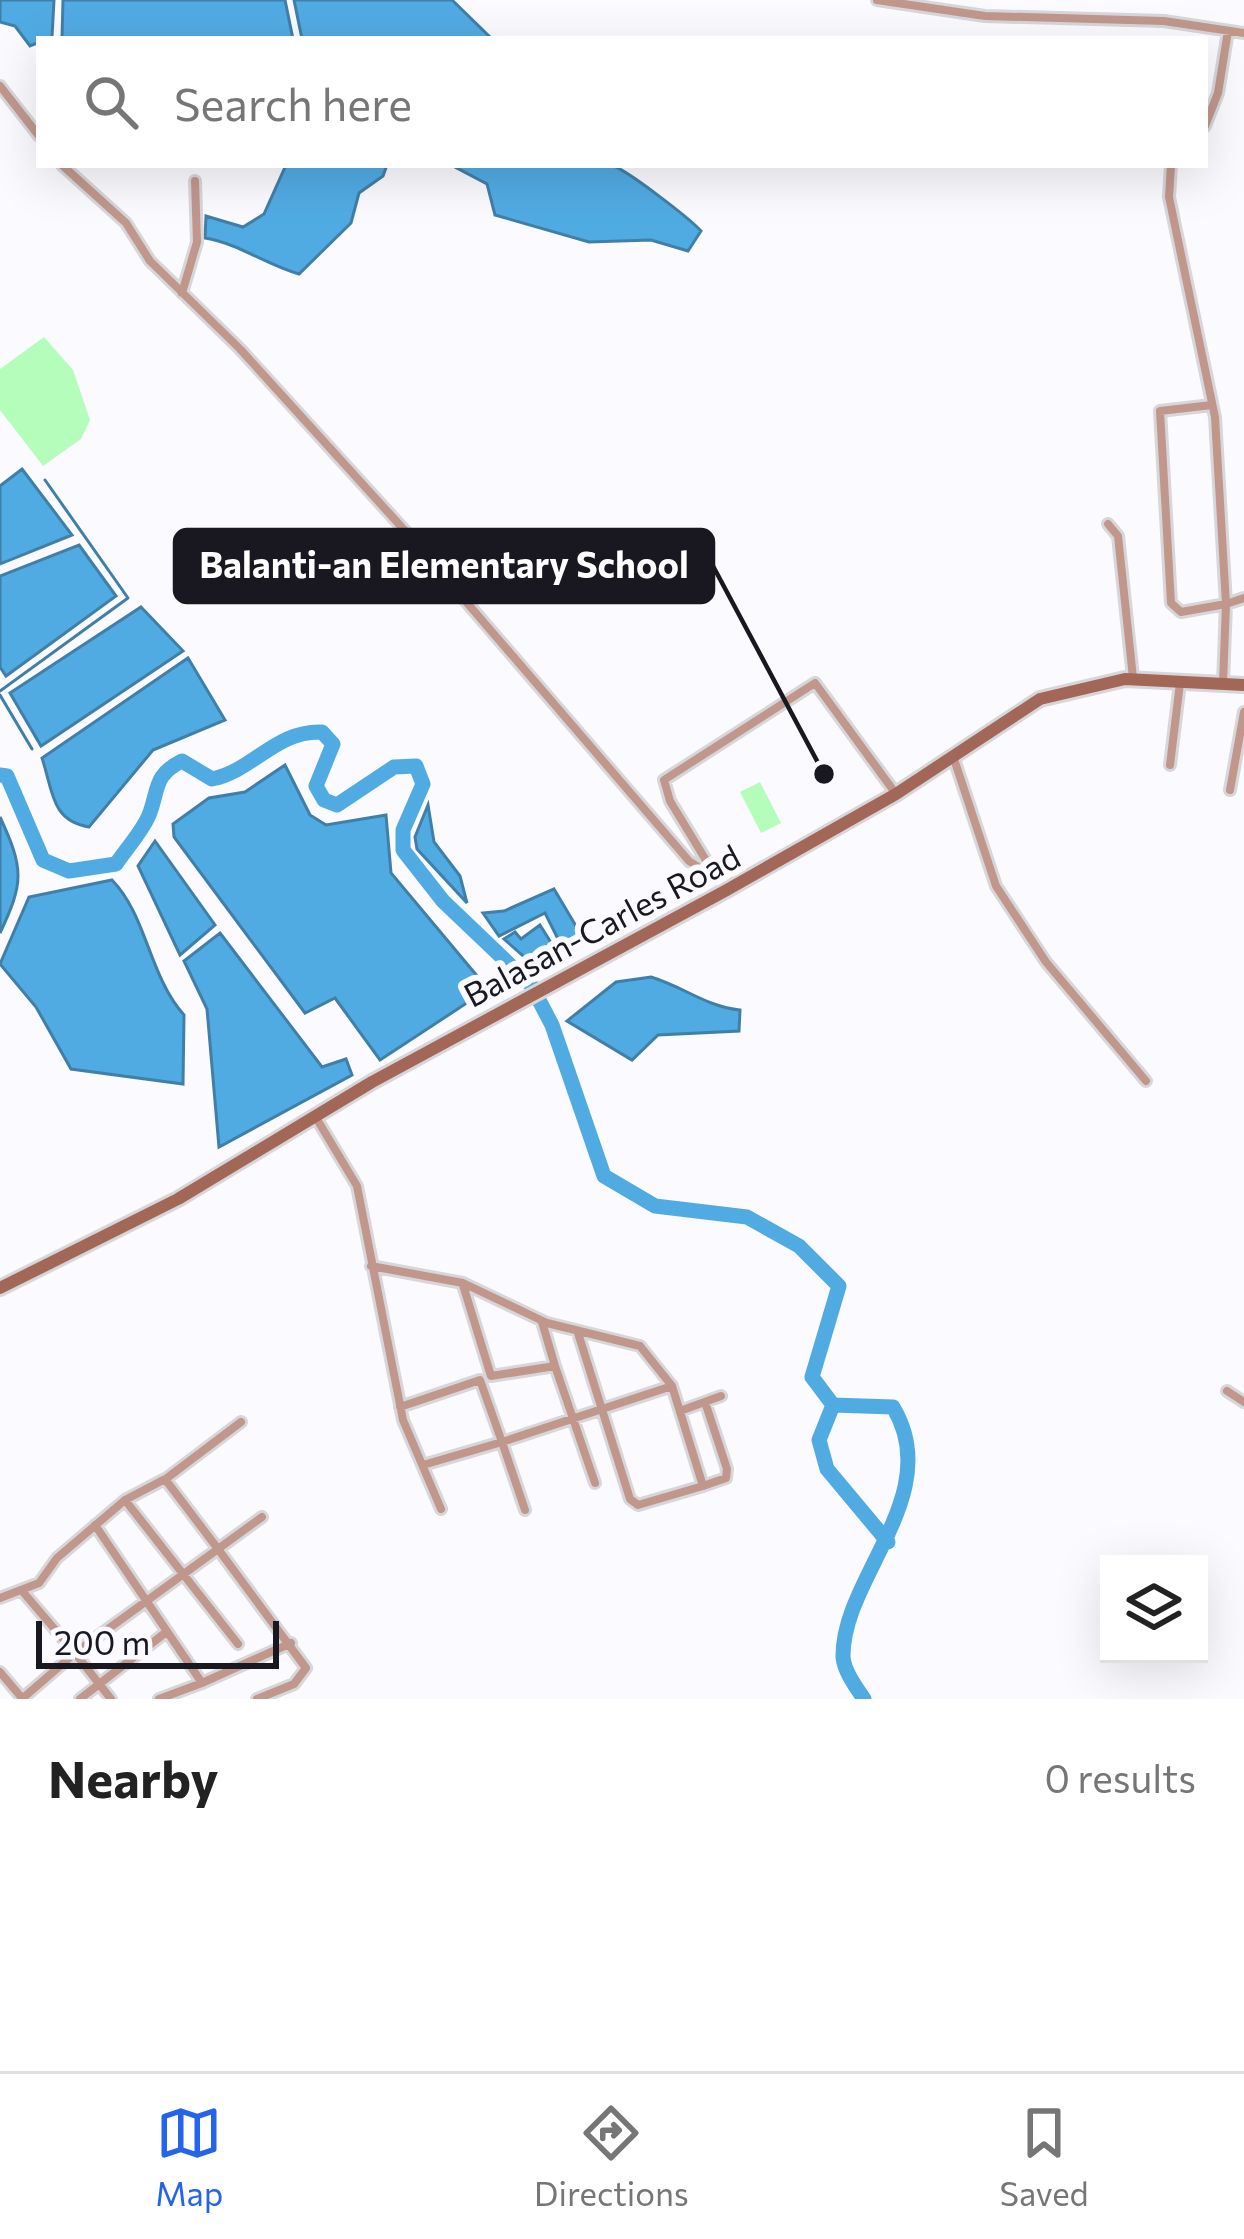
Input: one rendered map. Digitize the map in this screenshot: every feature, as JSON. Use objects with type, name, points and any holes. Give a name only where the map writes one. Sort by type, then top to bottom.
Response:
[{"type":"main road","name":"Balasan-Carles Road","points":[[0,1288],[178,1199],[314,1114],[721,885],[896,794],[1040,699],[1082,686],[1133,680],[1244,685]]},
{"type":"street","points":[[877,0],[986,16],[1164,21],[1244,33]]},
{"type":"street","points":[[1208,119],[1218,94],[1228,31]]},
{"type":"street","points":[[0,86],[36,132]]},
{"type":"street","points":[[65,168],[126,223],[149,261],[239,349],[392,516],[688,862],[721,885]]},
{"type":"street","points":[[1171,168],[1168,196],[1212,405],[1226,604],[1223,684]]},
{"type":"street","points":[[181,295],[197,242],[195,181]]},
{"type":"street","points":[[1212,405],[1160,411],[1171,603],[1181,612],[1244,598]]},
{"type":"street","points":[[1108,524],[1118,536],[1133,680]]},
{"type":"street","points":[[1170,765],[1180,682]]},
{"type":"street","points":[[721,885],[670,801],[664,780],[815,683],[896,794]]},
{"type":"street","points":[[1230,790],[1244,712]]},
{"type":"street","points":[[954,759],[996,886],[1046,962],[1145,1081]]},
{"type":"street","points":[[314,1114],[352,1169],[400,1407],[441,1509]]},
{"type":"street","points":[[371,1267],[463,1283],[578,1333],[640,1346],[672,1386],[703,1486]]},
{"type":"street","points":[[463,1283],[491,1376]]},
{"type":"street","points":[[541,1319],[595,1483]]},
{"type":"street","points":[[578,1333],[630,1499],[638,1505],[726,1478],[705,1402]]},
{"type":"street","points":[[400,1407],[491,1376],[555,1366]]},
{"type":"street","points":[[480,1380],[525,1510]]},
{"type":"street","points":[[423,1465],[672,1386]]},
{"type":"street","points":[[1226,1391],[1244,1402]]},
{"type":"street","points":[[680,1411],[721,1396]]},
{"type":"street","points":[[0,1598],[23,1592],[125,1500],[165,1479],[241,1422]]},
{"type":"street","points":[[165,1479],[306,1668],[294,1684],[257,1699]]},
{"type":"street","points":[[125,1500],[238,1644]]},
{"type":"street","points":[[0,1672],[22,1698],[75,1653],[262,1517]]},
{"type":"street","points":[[95,1525],[202,1683]]},
{"type":"street","points":[[23,1592],[111,1699]]},
{"type":"street","points":[[80,1699],[165,1634]]},
{"type":"street","points":[[159,1699],[291,1643]]},
{"type":"green space","points":[[44,337],[73,370],[90,420],[81,439],[43,466],[0,410],[0,369]]},
{"type":"green space","points":[[760,782],[781,823],[761,833],[740,792]]},
{"type":"water","points":[[0,0],[54,0],[52,36],[36,36],[36,44],[30,46],[15,26],[0,22]]},
{"type":"water","points":[[63,0],[285,0],[292,36],[62,36]]},
{"type":"water","points":[[294,0],[452,0],[489,36],[301,36]]},
{"type":"water","points":[[285,168],[386,168],[383,176],[359,193],[351,223],[299,274],[205,238],[206,216],[243,227],[264,214]]},
{"type":"water","points":[[457,168],[617,168],[701,231],[688,251],[651,240],[589,242],[495,215],[487,184]]},
{"type":"water","points":[[22,469],[72,535],[0,564],[0,486]]},
{"type":"water","points":[[79,545],[116,596],[6,676],[0,667],[0,576]]},
{"type":"water","points":[[141,607],[183,651],[41,746],[10,693]]},
{"type":"water","points":[[188,658],[225,720],[153,750],[89,827],[67,818],[55,803],[42,758]]},
{"type":"water","points":[[285,765],[310,815],[326,825],[386,815],[391,873],[488,989],[380,1060],[335,998],[305,1013],[174,837],[173,824],[209,798],[245,792]]},
{"type":"water","points":[[428,805],[434,842],[460,876],[467,903],[417,849],[415,837]]},
{"type":"water","points":[[0,817],[18,875],[14,901],[0,933]]},
{"type":"water","points":[[155,841],[215,925],[180,955],[138,866]]},
{"type":"water","points":[[112,880],[133,911],[163,983],[184,1015],[183,1084],[71,1069],[36,1007],[0,964],[29,897]]},
{"type":"water","points":[[554,889],[586,943],[570,952],[562,947],[545,913],[499,936],[483,913],[504,911]]},
{"type":"water","points":[[540,925],[555,949],[531,963],[504,939],[515,932],[521,939]]},
{"type":"water","points":[[220,933],[322,1067],[346,1059],[352,1075],[219,1147],[207,1009],[184,961]]},
{"type":"water","points":[[651,977],[740,1010],[739,1031],[658,1035],[632,1060],[567,1021],[616,982]]},
{"type":"waterway","points":[[0,691],[128,598],[45,480]]},
{"type":"waterway","points":[[0,695],[32,749]]},
{"type":"waterway","points":[[0,775],[7,776],[43,860],[69,871],[116,864],[146,821],[161,778],[182,761],[212,779],[291,737],[322,732],[333,744],[316,786],[324,800],[337,805],[394,767],[416,766],[423,784],[403,830],[403,850],[443,901],[531,985],[552,1025],[604,1176],[655,1206],[747,1217],[799,1246],[839,1286],[812,1377],[833,1405],[893,1407],[906,1440],[907,1472],[900,1504],[847,1627],[844,1662],[864,1699]]},
{"type":"waterway","points":[[833,1405],[819,1440],[827,1469],[888,1542]]},
{"type":"place","name":"Balanti-an Elementary School","points":[[824,774]]}]
